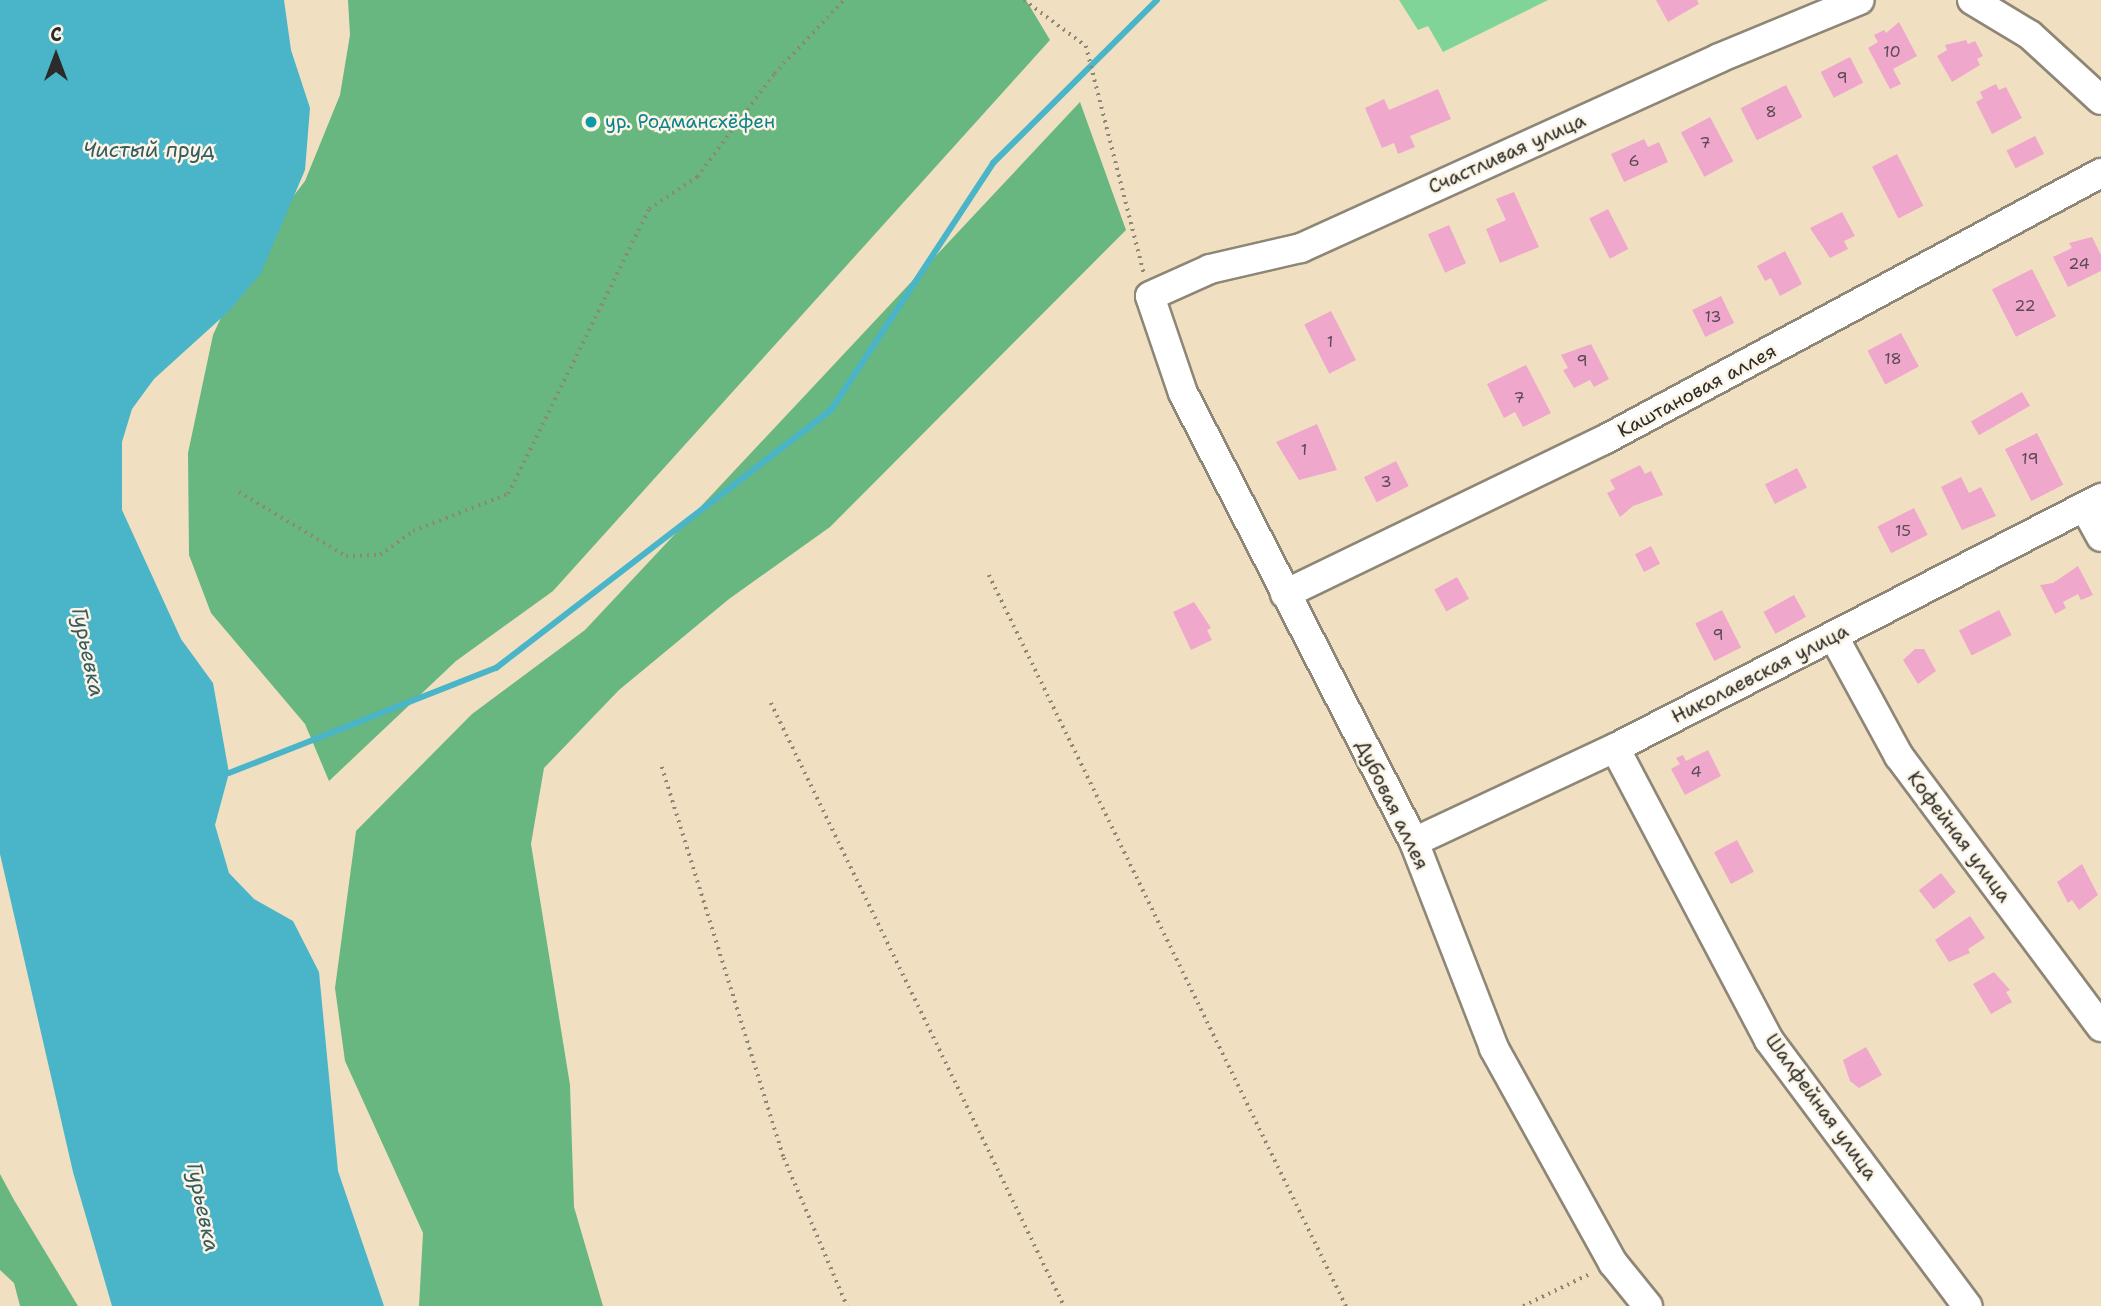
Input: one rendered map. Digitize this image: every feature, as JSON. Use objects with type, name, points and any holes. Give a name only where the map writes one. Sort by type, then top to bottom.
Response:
[{"type":"street","name":"Счастливая улица","points":[[1150,296],[1210,269],[1301,248],[1718,58],[1860,0]]},
{"type":"street","points":[[1972,0],[2030,35],[2101,100]]},
{"type":"street","name":"Каштановая аллея","points":[[1285,594],[1604,440],[2101,173]]},
{"type":"street","name":"Дубовая аллея","points":[[1150,296],[1183,393],[1414,842],[1494,1048],[1613,1263],[1648,1306]]},
{"type":"street","points":[[2093,503],[2101,537]]},
{"type":"street","name":"Николаевская улица","points":[[1414,842],[1615,748],[2093,503]]},
{"type":"street","name":"Кофейная улица","points":[[1834,637],[1899,757],[2101,1027]]},
{"type":"street","name":"Шалфейная улица","points":[[1615,748],[1769,1041],[1968,1306]]},
{"type":"path","points":[[239,492],[346,556],[380,555],[412,531],[508,494],[649,209],[697,177],[775,74],[844,0]]},
{"type":"path","points":[[1024,0],[1086,46],[1150,296]]},
{"type":"path","points":[[989,575],[1346,1306]]},
{"type":"path","points":[[771,703],[1064,1306]]},
{"type":"path","points":[[662,767],[784,1158],[847,1306]]},
{"type":"path","points":[[1523,1306],[1613,1263]]},
{"type":"green space","points":[[348,0],[1026,0],[1050,40],[553,591],[456,661],[329,781],[305,724],[211,613],[189,555],[188,453],[213,335],[252,250],[305,181],[340,95],[350,35]]},
{"type":"green space","points":[[1399,0],[1548,0],[1443,52],[1428,26],[1418,30]]},
{"type":"green space","points":[[1080,102],[1126,230],[830,527],[729,599],[619,690],[544,768],[531,844],[570,1085],[574,1207],[603,1306],[419,1306],[423,1233],[345,1061],[335,988],[356,831],[472,714],[585,630]]},
{"type":"green space","points":[[0,1174],[78,1306],[20,1306],[14,1283],[0,1270]]},
{"type":"water","name":"Чистый пруд","points":[[0,0],[284,0],[291,50],[310,108],[305,170],[261,273],[229,311],[154,379],[132,409],[122,442],[122,510],[181,639],[213,683],[229,773],[215,825],[229,873],[254,899],[293,921],[319,972],[338,1171],[384,1306],[112,1306],[73,1172],[0,854]]},
{"type":"building","points":[[1656,0],[1697,0],[1699,4],[1668,22]]},
{"type":"building","points":[[1899,22],[1917,56],[1893,69],[1901,84],[1890,89],[1868,48],[1878,42],[1874,35],[1884,30],[1886,33]]},
{"type":"building","points":[[1966,40],[1968,44],[1975,41],[1983,56],[1977,59],[1980,65],[1952,82],[1937,56],[1947,50],[1945,45]]},
{"type":"building","points":[[1850,57],[1863,83],[1834,98],[1821,72]]},
{"type":"building","points":[[1996,84],[1999,90],[2006,87],[2022,118],[1992,134],[1976,102],[1983,98],[1980,92]]},
{"type":"building","points":[[1786,85],[1802,117],[1757,140],[1741,108]]},
{"type":"building","points":[[1438,89],[1451,119],[1410,136],[1415,147],[1398,154],[1394,143],[1382,148],[1365,108],[1384,99],[1389,110]]},
{"type":"building","points":[[1710,117],[1733,161],[1704,177],[1681,132]]},
{"type":"building","points":[[2035,136],[2044,154],[2016,168],[2006,151]]},
{"type":"building","points":[[1644,139],[1648,147],[1659,142],[1668,162],[1624,182],[1611,154]]},
{"type":"building","points":[[1897,154],[1923,206],[1898,218],[1872,167]]},
{"type":"building","points":[[1514,192],[1539,247],[1500,263],[1486,229],[1506,220],[1496,199]]},
{"type":"building","points":[[1608,209],[1628,249],[1610,259],[1589,219]]},
{"type":"building","points":[[1842,212],[1855,236],[1844,241],[1848,249],[1830,258],[1810,228]]},
{"type":"building","points":[[1449,225],[1466,263],[1445,273],[1428,234]]},
{"type":"building","points":[[2092,237],[2101,255],[2101,271],[2068,287],[2053,257],[2072,248],[2069,243]]},
{"type":"building","points":[[1785,251],[1802,284],[1780,296],[1771,278],[1765,281],[1757,266]]},
{"type":"building","points":[[2032,269],[2056,316],[2016,337],[1992,289]]},
{"type":"building","points":[[1721,296],[1734,323],[1705,337],[1692,310]]},
{"type":"building","points":[[1331,311],[1356,360],[1329,374],[1304,325]]},
{"type":"building","points":[[1901,333],[1919,367],[1885,384],[1867,351]]},
{"type":"building","points":[[1591,344],[1609,379],[1594,387],[1590,380],[1574,388],[1563,370],[1568,368],[1561,355]]},
{"type":"building","points":[[1526,365],[1551,413],[1523,427],[1515,412],[1504,418],[1487,384]]},
{"type":"building","points":[[2022,392],[2030,406],[1979,435],[1971,422]]},
{"type":"building","points":[[1317,424],[1337,470],[1299,480],[1276,442]]},
{"type":"building","points":[[2037,433],[2063,485],[2031,501],[2005,449]]},
{"type":"building","points":[[1396,461],[1409,486],[1377,502],[1364,477]]},
{"type":"building","points":[[1640,465],[1645,474],[1651,471],[1663,495],[1633,506],[1620,517],[1607,493],[1615,489],[1610,480]]},
{"type":"building","points":[[1797,468],[1807,488],[1775,504],[1765,484]]},
{"type":"building","points":[[1961,477],[1969,493],[1981,487],[1996,516],[1962,530],[1941,487]]},
{"type":"building","points":[[1914,508],[1928,535],[1891,553],[1877,527]]},
{"type":"building","points":[[1651,546],[1660,564],[1644,572],[1635,554]]},
{"type":"building","points":[[2078,566],[2093,595],[2081,600],[2078,594],[2063,602],[2066,608],[2055,614],[2040,585],[2053,583]]},
{"type":"building","points":[[1457,577],[1469,599],[1446,611],[1434,590]]},
{"type":"building","points":[[1794,595],[1806,617],[1776,634],[1763,612]]},
{"type":"building","points":[[1194,602],[1211,628],[1207,630],[1212,640],[1191,650],[1173,612]]},
{"type":"building","points":[[1722,610],[1741,647],[1714,661],[1695,624]]},
{"type":"building","points":[[1999,610],[2012,635],[1972,655],[1959,630]]},
{"type":"building","points":[[1915,649],[1924,649],[1936,671],[1918,684],[1903,660]]},
{"type":"building","points":[[1708,750],[1721,776],[1685,795],[1671,769],[1680,764],[1676,758],[1683,755],[1686,761]]},
{"type":"building","points":[[1737,840],[1754,872],[1731,884],[1714,852]]},
{"type":"building","points":[[2082,864],[2098,895],[2079,910],[2072,900],[2068,903],[2057,882]]},
{"type":"building","points":[[1941,873],[1956,892],[1934,909],[1919,890]]},
{"type":"building","points":[[1970,916],[1985,938],[1968,949],[1970,953],[1949,962],[1935,940]]},
{"type":"building","points":[[1994,972],[2010,990],[2006,992],[2012,1002],[1991,1014],[1973,984]]},
{"type":"building","points":[[1866,1047],[1882,1075],[1859,1088],[1850,1081],[1843,1060]]},
{"type":"waterway","points":[[229,773],[496,668],[831,410],[993,163],[1157,0]]},
{"type":"place","name":"ур. Родмансхёфен","points":[[591,122]]},
{"type":"water label","name":"Гурьевка","points":[[88,652]]},
{"type":"water label","name":"Гурьевка","points":[[203,1207]]}]
